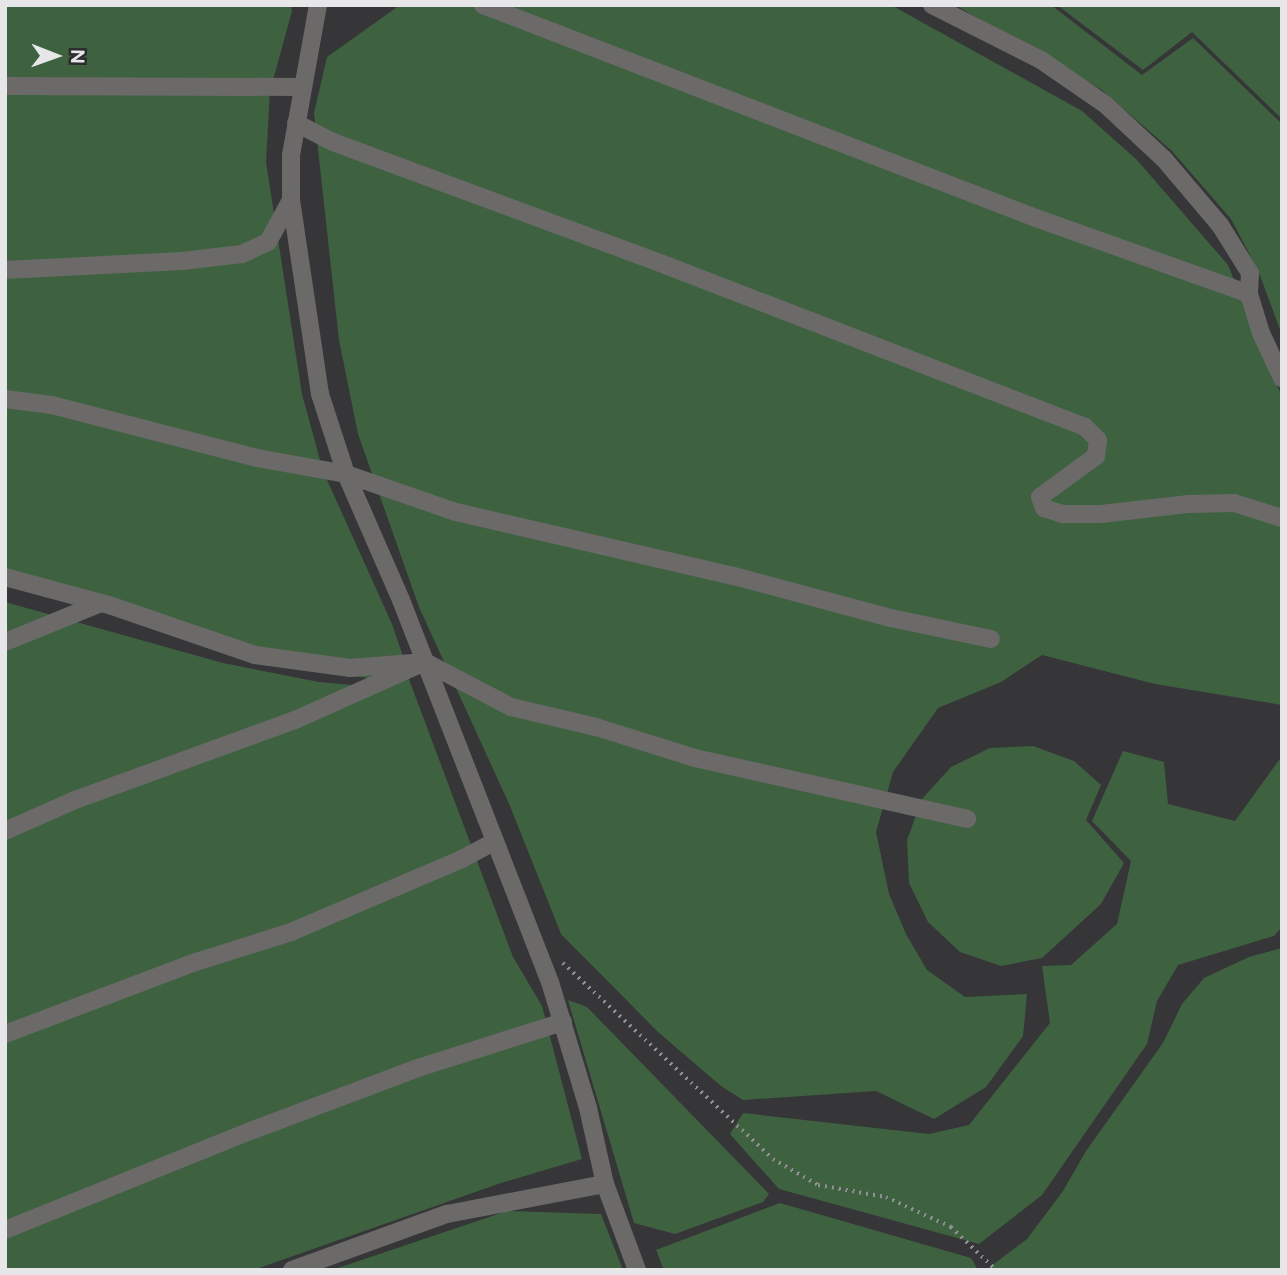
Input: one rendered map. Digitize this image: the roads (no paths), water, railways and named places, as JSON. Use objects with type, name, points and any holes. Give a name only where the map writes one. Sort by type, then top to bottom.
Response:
[{"type":"street","points":[[318,5],[291,155],[291,200],[320,394],[346,474],[425,662],[563,1022],[588,1108],[605,1184],[637,1270]]},
{"type":"street","points":[[483,5],[1037,218],[1249,295]]},
{"type":"street","points":[[932,5],[1041,60],[1106,105],[1164,159],[1220,225],[1250,273],[1249,295],[1261,333],[1282,378]]},
{"type":"street","points":[[5,86],[302,87]]},
{"type":"street","points":[[296,123],[333,142],[668,266],[1085,427],[1098,440],[1096,456],[1040,497],[1044,508],[1063,514],[1101,514],[1189,504],[1234,503],[1282,518]]},
{"type":"street","points":[[5,270],[182,261],[242,254],[268,242],[291,200]]},
{"type":"street","points":[[5,399],[52,405],[257,458],[346,474],[456,512],[734,576],[891,618],[991,639]]},
{"type":"street","points":[[5,577],[100,603],[255,655],[350,668],[425,662],[511,707],[596,727],[695,758],[967,820]]},
{"type":"street","points":[[5,642],[100,603]]},
{"type":"street","points":[[5,831],[75,800],[295,720],[425,662]]},
{"type":"street","points":[[5,1034],[120,989],[291,932],[460,860],[494,842]]},
{"type":"street","points":[[5,1230],[266,1125],[421,1067],[563,1022]]},
{"type":"street","points":[[292,1270],[447,1214],[605,1184]]}]
